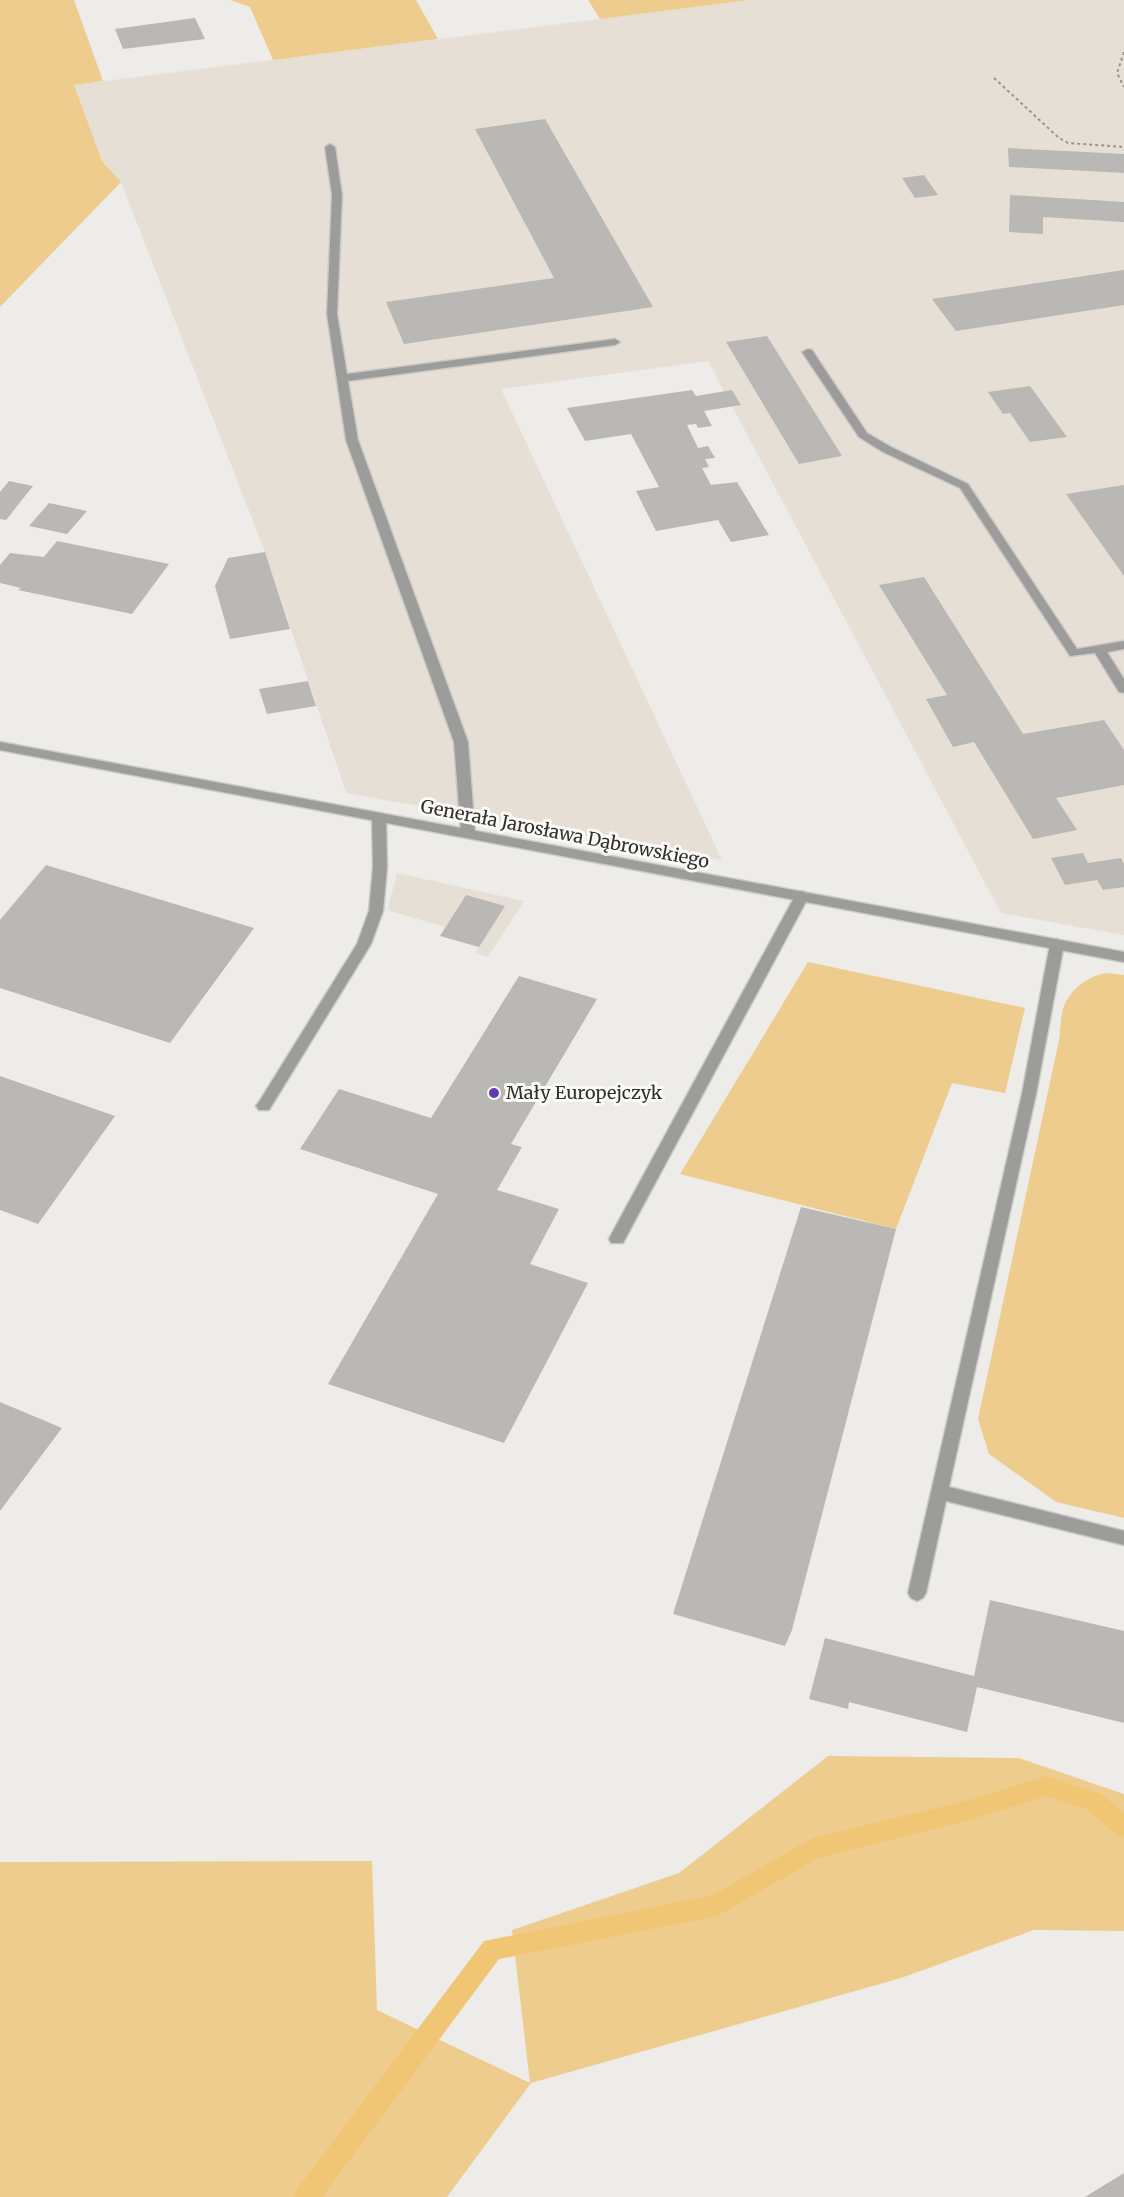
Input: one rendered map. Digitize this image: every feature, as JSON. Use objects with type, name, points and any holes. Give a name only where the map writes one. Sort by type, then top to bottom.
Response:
[{"type":"street","points":[[330,147],[337,195],[332,314],[352,440],[461,742],[468,834]]},
{"type":"street","points":[[342,378],[615,342]]},
{"type":"street","points":[[808,352],[863,435],[876,444],[944,472],[964,486],[1074,653],[1124,645]]},
{"type":"street","points":[[1099,650],[1124,689]]},
{"type":"street","name":"Generała Jarosława Dąbrowskiego","points":[[0,746],[1124,957]]},
{"type":"street","points":[[264,1106],[364,944],[376,911],[380,867],[379,817]]},
{"type":"street","points":[[617,1239],[802,896]]},
{"type":"street","points":[[917,1593],[1029,1094],[1057,944]]},
{"type":"street","points":[[939,1492],[1124,1538]]},
{"type":"path","points":[[1124,52],[1117,73],[1124,87]]},
{"type":"path","points":[[994,78],[1059,138],[1068,143],[1124,147]]},
{"type":"shaded area","points":[[0,0],[74,0],[103,81],[74,85],[102,161],[121,182],[0,307]]},
{"type":"shaded area","points":[[230,0],[416,0],[438,39],[273,60],[250,7]]},
{"type":"shaded area","points":[[588,0],[750,0],[600,19]]},
{"type":"shaded area","points":[[750,0],[1124,0],[1124,935],[1001,913],[708,361],[501,389],[722,860],[346,793],[265,552],[121,182],[102,161],[73,85]]},
{"type":"shaded area","points":[[397,873],[524,901],[488,957],[476,953],[479,947],[440,936],[445,927],[390,911],[388,908]]},
{"type":"shaded area","points":[[808,962],[1025,1008],[1005,1093],[952,1083],[896,1229],[680,1174]]},
{"type":"shaded area","points":[[1108,973],[1124,975],[1124,1518],[1056,1502],[989,1454],[978,1419],[1059,1040],[1063,1010],[1076,988],[1088,979]]},
{"type":"shaded area","points":[[828,1756],[1019,1758],[1124,1794],[1124,1931],[1034,1930],[901,1978],[531,2083],[447,2197],[0,2197],[0,1862],[372,1861],[377,2010],[530,2083],[512,1930],[679,1873]]},
{"type":"building","points":[[195,18],[205,39],[123,49],[115,29]]},
{"type":"building","points":[[545,119],[653,307],[404,344],[386,302],[554,278],[475,129]]},
{"type":"building","points":[[1008,148],[1124,154],[1124,173],[1009,167]]},
{"type":"building","points":[[924,175],[938,195],[915,198],[902,178]]},
{"type":"building","points":[[1010,195],[1124,202],[1124,222],[1043,217],[1043,234],[1009,232]]},
{"type":"building","points":[[1124,270],[1124,305],[956,331],[932,299]]},
{"type":"building","points":[[767,336],[842,456],[799,464],[726,342]]},
{"type":"building","points":[[1030,386],[1067,437],[1030,442],[1010,413],[1003,414],[988,392]]},
{"type":"building","points":[[692,390],[696,396],[732,390],[741,405],[704,411],[712,426],[698,428],[696,424],[687,425],[698,448],[708,446],[715,458],[705,459],[709,467],[702,468],[711,485],[737,482],[769,535],[731,542],[718,520],[656,531],[636,491],[659,487],[631,434],[585,441],[567,408]]},
{"type":"building","points":[[9,481],[33,486],[6,520],[0,519],[0,492]]},
{"type":"building","points":[[1124,485],[1124,576],[1066,494]]},
{"type":"building","points":[[49,503],[87,511],[67,534],[29,526]]},
{"type":"building","points":[[57,541],[169,564],[132,614],[18,590],[21,588],[0,583],[0,565],[10,553],[44,557]]},
{"type":"building","points":[[265,552],[290,629],[230,639],[215,586],[228,558]]},
{"type":"building","points":[[924,577],[1023,734],[1104,720],[1124,750],[1124,785],[1056,798],[1077,830],[1033,839],[974,742],[953,747],[926,699],[947,695],[879,585]]},
{"type":"building","points":[[308,681],[316,706],[267,714],[259,689]]},
{"type":"building","points":[[1083,853],[1088,863],[1121,858],[1124,864],[1124,887],[1103,890],[1097,880],[1065,885],[1051,858]]},
{"type":"building","points":[[46,865],[254,928],[170,1043],[0,988],[0,920]]},
{"type":"building","points":[[466,895],[505,906],[479,947],[440,936]]},
{"type":"building","points":[[519,976],[597,999],[511,1144],[522,1147],[497,1190],[559,1209],[530,1264],[588,1283],[504,1443],[328,1384],[438,1194],[300,1149],[339,1089],[431,1118]]},
{"type":"building","points":[[0,1076],[115,1116],[38,1224],[0,1210]]},
{"type":"building","points":[[801,1207],[896,1229],[792,1630],[785,1646],[673,1614]]},
{"type":"building","points":[[0,1402],[62,1428],[0,1511]]},
{"type":"building","points":[[990,1600],[1124,1631],[1124,1723],[977,1687],[967,1732],[849,1702],[848,1709],[809,1699],[825,1638],[974,1676]]},
{"type":"building","points":[[1124,2173],[1124,2197],[1085,2197]]},
{"type":"waterway","points":[[307,2197],[492,1949],[717,1905],[813,1849],[970,1810],[1046,1786],[1093,1801],[1124,1827]]},
{"type":"place","name":"Mały Europejczyk","points":[[494,1093]]}]
